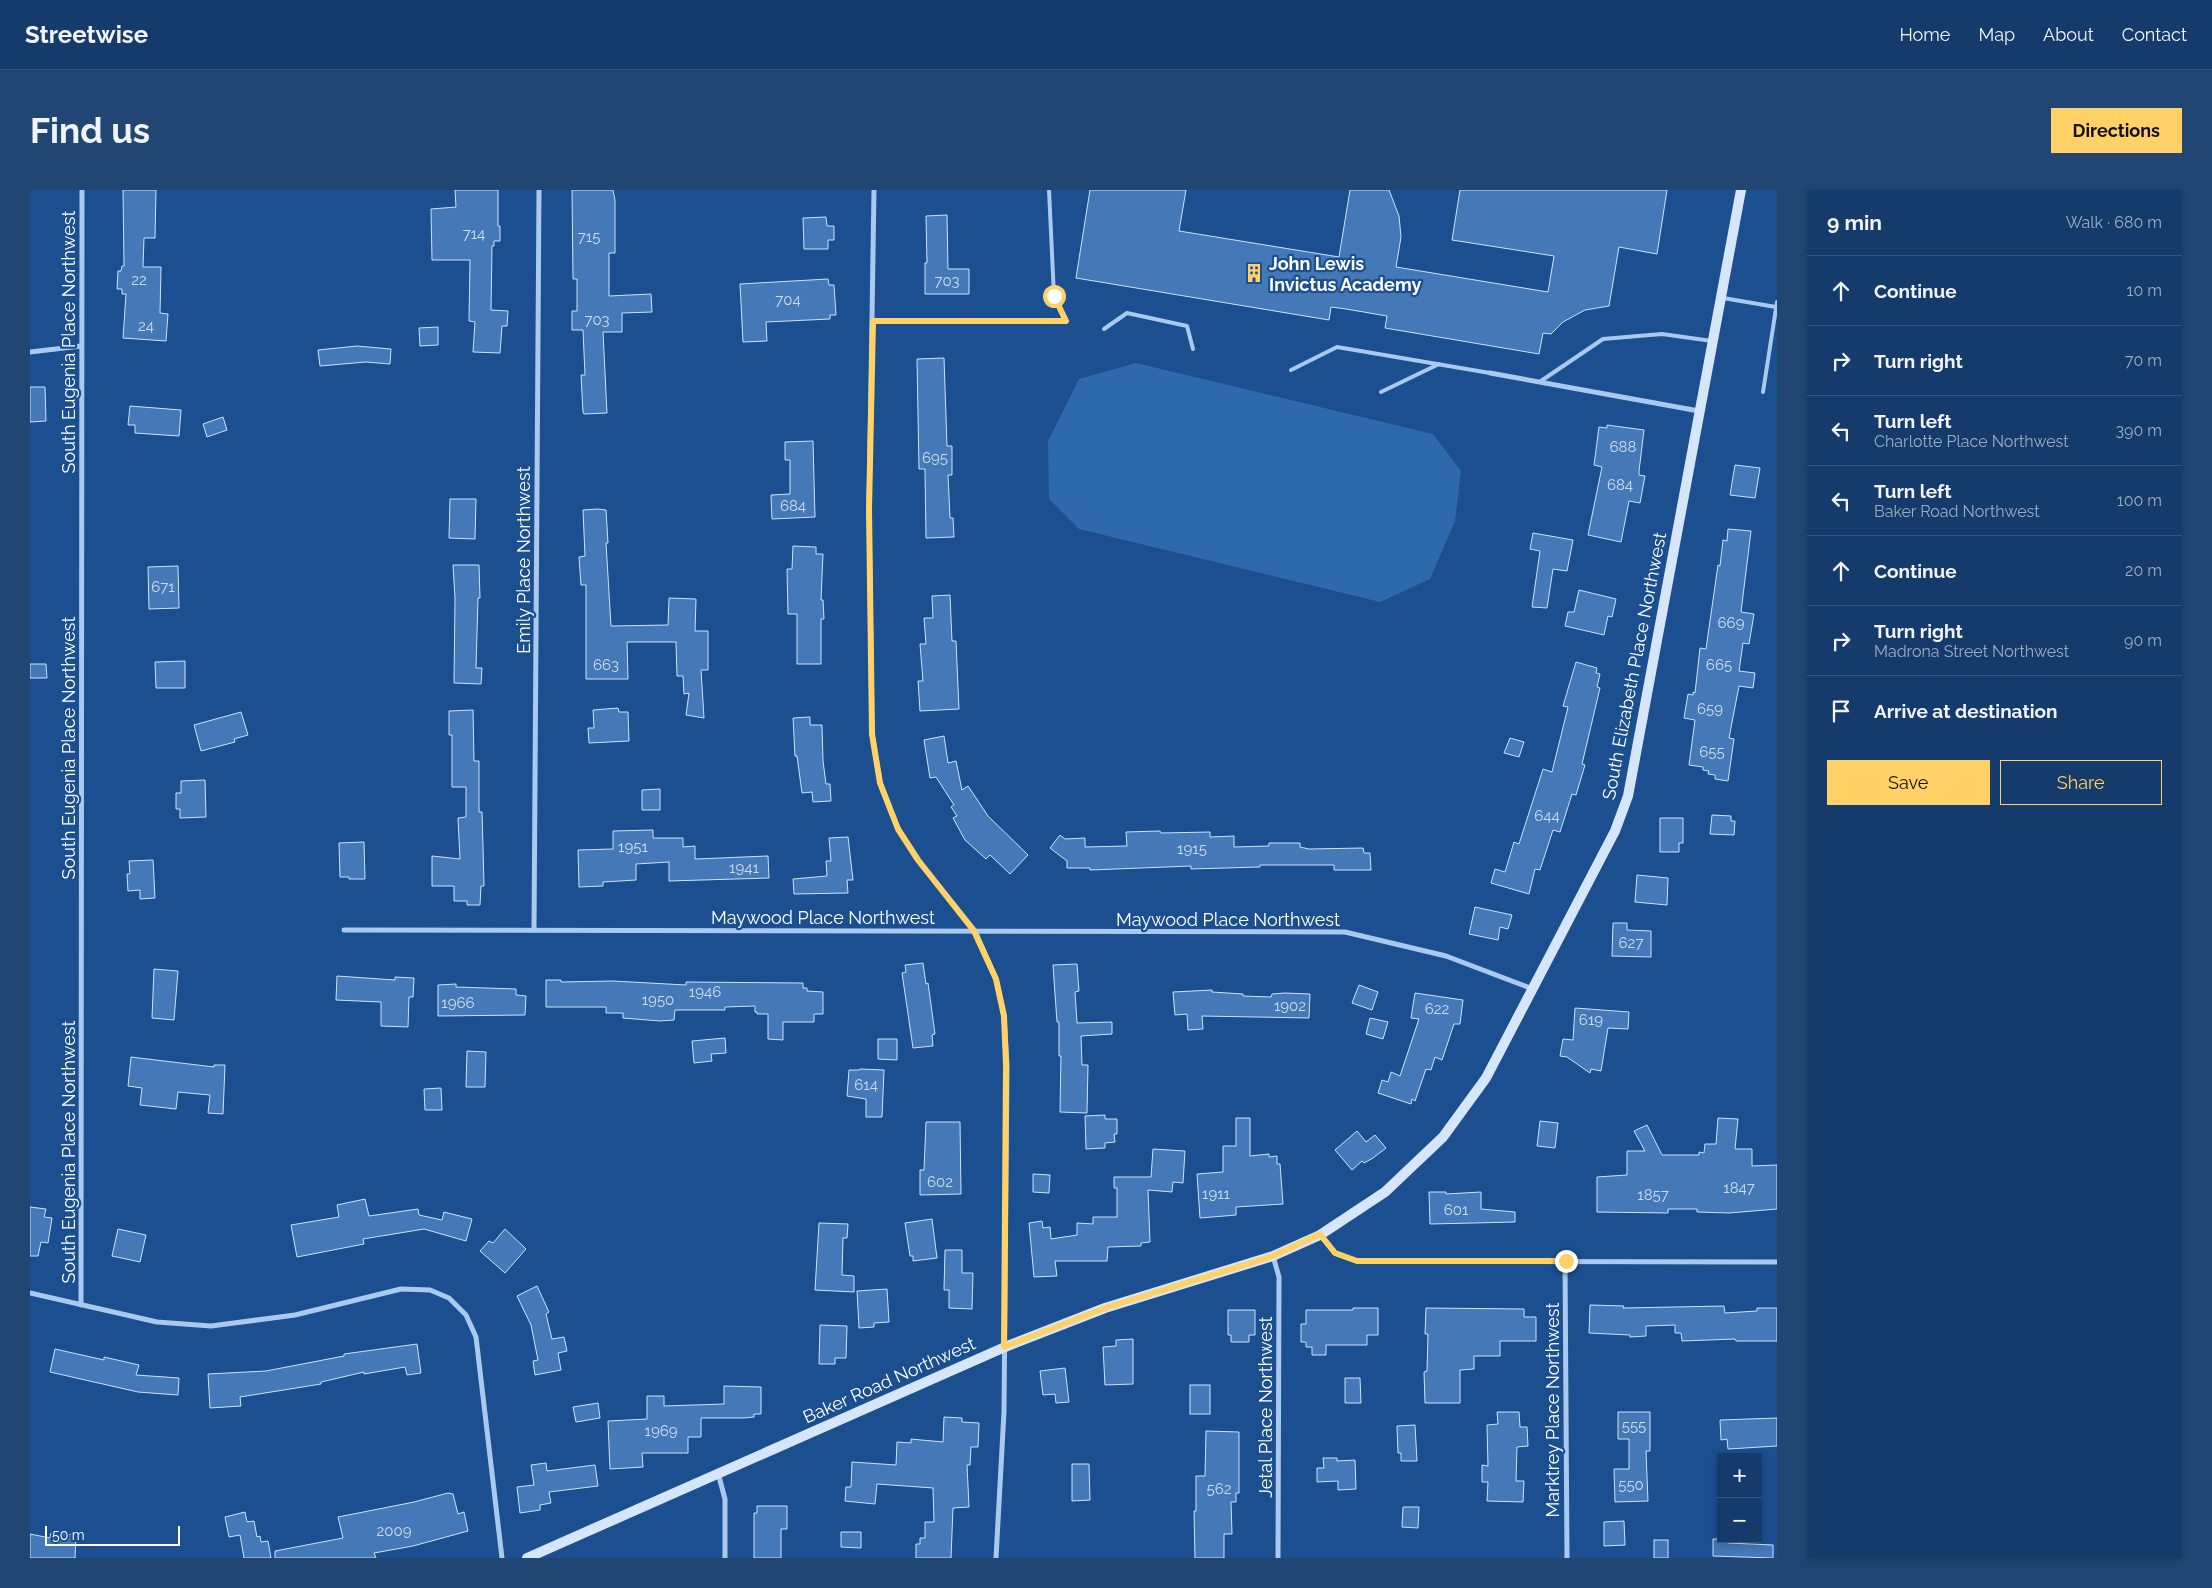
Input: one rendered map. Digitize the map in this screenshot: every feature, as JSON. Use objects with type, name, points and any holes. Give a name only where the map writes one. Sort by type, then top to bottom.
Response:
[{"type":"street","name":"South Eugenia Place Northwest","points":[[81,1305],[82,190]]},
{"type":"street","name":"Emily Place Northwest","points":[[534,930],[539,190]]},
{"type":"street","points":[[874,190],[869,509],[872,734],[880,783],[898,829],[918,860],[974,931],[996,979],[1004,1016],[1006,1065],[1004,1412],[996,1558]]},
{"type":"street","name":"South Elizabeth Place Northwest","points":[[1273,1256],[1320,1234],[1385,1192],[1443,1137],[1486,1078],[1615,830],[1628,796],[1740,190]]},
{"type":"street","points":[[30,352],[82,346]]},
{"type":"street","points":[[1490,373],[1699,411]]},
{"type":"street","name":"Maywood Place Northwest","points":[[344,930],[1345,932],[1446,956],[1533,989]]},
{"type":"street","points":[[1320,1234],[1335,1253],[1357,1261],[1777,1262]]},
{"type":"street","name":"Baker Road Northwest","points":[[527,1558],[1004,1347],[1105,1308],[1273,1256]]},
{"type":"street","name":"Jetal Place Northwest","points":[[1273,1256],[1279,1277],[1278,1558]]},
{"type":"street","name":"Marktrey Place Northwest","points":[[1566,1261],[1567,1558]]},
{"type":"street","points":[[30,1293],[156,1322],[211,1326],[296,1315],[401,1289],[430,1290],[449,1298],[466,1315],[476,1337],[502,1558]]},
{"type":"street","points":[[718,1473],[725,1499],[725,1558]]},
{"type":"lane","points":[[873,321],[1066,321],[1054,296],[1050,190]]},
{"type":"lane","points":[[1720,297],[1777,304],[1763,392]]},
{"type":"lane","points":[[1104,329],[1128,313],[1186,326],[1193,349]]},
{"type":"lane","points":[[1541,381],[1602,339],[1662,334],[1712,341]]},
{"type":"lane","points":[[1291,370],[1337,347],[1490,373]]},
{"type":"lane","points":[[1381,392],[1439,364]]},
{"type":"shaded area","points":[[1136,363],[1433,434],[1461,471],[1455,521],[1430,579],[1380,602],[1079,529],[1049,499],[1048,441],[1079,379]]},
{"type":"building","points":[[123,190],[156,190],[155,238],[144,238],[143,267],[161,267],[160,313],[168,314],[166,341],[123,338],[126,294],[122,294],[122,289],[117,289],[118,271],[121,271],[122,266],[124,266]]},
{"type":"building","points":[[455,190],[498,190],[500,241],[494,241],[494,246],[492,246],[491,310],[508,311],[507,326],[502,326],[500,353],[473,352],[475,322],[469,321],[470,260],[432,260],[431,209],[456,207]]},
{"type":"building","points":[[572,190],[613,190],[615,200],[615,253],[609,253],[609,296],[651,294],[652,312],[622,313],[622,332],[603,332],[607,413],[584,414],[583,412],[581,375],[585,375],[583,330],[572,330],[572,311],[577,311],[577,279],[573,279]]},
{"type":"building","name":"John Lewis Invictus Academy","points":[[1090,190],[1186,190],[1179,231],[1339,257],[1350,190],[1389,190],[1399,216],[1401,237],[1396,267],[1548,292],[1554,256],[1452,240],[1460,190],[1667,190],[1657,254],[1619,247],[1609,306],[1585,310],[1563,322],[1551,334],[1543,333],[1539,354],[1385,328],[1387,316],[1346,309],[1331,307],[1329,320],[1076,278]]},
{"type":"building","points":[[947,215],[948,269],[969,269],[969,294],[925,294],[925,263],[927,263],[926,216]]},
{"type":"building","points":[[826,217],[827,226],[834,226],[834,240],[828,240],[828,249],[804,249],[803,218]]},
{"type":"building","points":[[828,279],[829,285],[834,285],[836,315],[830,315],[830,319],[766,322],[767,341],[743,342],[740,284]]},
{"type":"building","points":[[438,327],[438,345],[420,346],[419,328]]},
{"type":"building","points":[[357,346],[391,349],[390,364],[366,362],[320,366],[318,350]]},
{"type":"building","points":[[944,358],[947,446],[952,446],[952,475],[948,475],[950,518],[953,518],[954,537],[926,538],[925,469],[919,469],[917,359]]},
{"type":"building","points":[[30,387],[45,387],[46,421],[30,422]]},
{"type":"building","points":[[130,406],[181,410],[179,436],[135,433],[135,425],[128,425]]},
{"type":"building","points":[[223,417],[227,430],[207,437],[203,424]]},
{"type":"building","points":[[1607,425],[1644,430],[1639,475],[1645,476],[1640,503],[1629,501],[1621,542],[1588,535],[1602,467],[1594,465],[1599,427],[1607,428]]},
{"type":"building","points":[[813,441],[815,517],[772,519],[771,495],[790,494],[790,460],[785,460],[785,442]]},
{"type":"building","points":[[1735,465],[1760,468],[1755,498],[1730,495]]},
{"type":"building","points":[[450,499],[476,499],[475,539],[449,538]]},
{"type":"building","points":[[583,510],[606,510],[611,626],[668,625],[669,598],[696,599],[695,631],[708,631],[708,670],[701,670],[704,718],[686,715],[689,693],[684,694],[683,676],[677,676],[676,642],[627,642],[628,679],[586,679],[586,585],[581,585],[579,557],[585,556]]},
{"type":"building","points":[[1728,529],[1751,531],[1741,612],[1754,614],[1749,644],[1743,643],[1739,671],[1755,673],[1753,688],[1739,686],[1729,738],[1734,739],[1728,781],[1715,779],[1715,775],[1708,774],[1709,771],[1703,770],[1703,767],[1689,765],[1695,720],[1684,718],[1688,694],[1693,695],[1693,692],[1695,693],[1700,648],[1706,649],[1718,565],[1720,566],[1723,540],[1727,541]]},
{"type":"building","points":[[1533,533],[1573,540],[1567,571],[1553,569],[1547,608],[1532,607],[1540,551],[1530,549]]},
{"type":"building","points":[[793,546],[816,547],[816,554],[823,554],[821,600],[823,600],[824,619],[821,619],[821,664],[797,664],[797,614],[788,614],[787,569],[792,569]]},
{"type":"building","points":[[453,565],[479,565],[480,598],[478,598],[476,668],[482,668],[481,684],[454,683],[455,598]]},
{"type":"building","points":[[178,566],[179,608],[149,609],[148,567]]},
{"type":"building","points":[[1579,590],[1616,599],[1612,617],[1608,616],[1604,635],[1565,626],[1568,612],[1574,612]]},
{"type":"building","points":[[950,595],[952,641],[956,641],[959,709],[920,711],[918,681],[923,681],[920,644],[926,644],[924,618],[933,618],[932,596]]},
{"type":"building","points":[[185,661],[185,688],[156,688],[155,662]]},
{"type":"building","points":[[1576,662],[1597,668],[1596,673],[1600,674],[1597,687],[1600,688],[1582,764],[1585,765],[1576,795],[1572,794],[1560,832],[1553,830],[1540,870],[1535,869],[1529,894],[1491,883],[1495,869],[1505,872],[1514,842],[1519,844],[1543,769],[1552,772],[1568,707],[1563,706]]},
{"type":"building","points":[[30,664],[46,664],[47,678],[30,678]]},
{"type":"building","points":[[618,708],[619,712],[628,712],[629,741],[589,743],[588,728],[594,728],[593,710]]},
{"type":"building","points":[[473,710],[474,761],[479,761],[479,812],[482,812],[484,886],[481,886],[480,905],[467,905],[467,901],[454,901],[454,886],[432,886],[432,856],[460,859],[458,818],[466,817],[466,787],[452,787],[452,735],[449,735],[449,711]]},
{"type":"building","points":[[241,712],[248,735],[234,739],[235,742],[201,751],[194,725]]},
{"type":"building","points":[[810,717],[810,725],[822,725],[823,761],[826,784],[830,784],[831,801],[813,802],[812,792],[802,793],[797,756],[795,756],[793,718]]},
{"type":"building","points":[[944,736],[948,763],[956,761],[962,790],[968,786],[988,816],[1028,855],[1010,874],[990,855],[986,859],[965,840],[953,818],[957,816],[951,807],[954,805],[936,777],[930,778],[924,740]]},
{"type":"building","points":[[1510,738],[1524,742],[1519,757],[1504,753]]},
{"type":"building","points":[[205,780],[206,817],[180,818],[180,809],[176,809],[176,793],[181,793],[181,781]]},
{"type":"building","points":[[660,789],[660,810],[642,810],[642,790]]},
{"type":"building","points":[[1712,815],[1731,816],[1731,821],[1735,821],[1734,835],[1710,834]]},
{"type":"building","points":[[1660,818],[1683,818],[1683,843],[1679,843],[1679,852],[1660,852]]},
{"type":"building","points":[[653,830],[653,838],[683,838],[683,847],[695,846],[695,859],[768,856],[769,878],[669,881],[669,862],[636,864],[636,880],[603,882],[603,886],[579,887],[578,850],[613,849],[613,831]]},
{"type":"building","points":[[1160,831],[1161,833],[1210,832],[1210,837],[1234,836],[1234,847],[1269,846],[1269,843],[1300,843],[1300,847],[1309,849],[1363,848],[1364,853],[1370,853],[1371,870],[1334,870],[1334,865],[1260,865],[1260,867],[1191,869],[1191,866],[1090,870],[1090,868],[1067,868],[1067,861],[1050,848],[1060,835],[1065,839],[1085,838],[1085,847],[1127,846],[1126,832]]},
{"type":"building","points":[[848,837],[853,880],[847,880],[848,893],[794,894],[793,879],[827,876],[826,861],[831,861],[829,838]]},
{"type":"building","points":[[364,842],[365,879],[340,877],[339,843]]},
{"type":"building","points":[[153,860],[155,898],[140,899],[140,890],[128,891],[127,874],[130,874],[129,861]]},
{"type":"building","points":[[1637,875],[1668,878],[1667,905],[1635,902]]},
{"type":"building","points":[[1475,907],[1512,915],[1508,929],[1500,927],[1498,940],[1469,934]]},
{"type":"building","points":[[1613,923],[1627,923],[1627,930],[1651,931],[1651,957],[1612,956]]},
{"type":"building","points":[[923,963],[926,984],[928,983],[935,1034],[932,1035],[933,1046],[913,1048],[902,973],[906,972],[905,965]]},
{"type":"building","points":[[1077,964],[1079,991],[1075,992],[1077,1023],[1112,1022],[1112,1034],[1081,1036],[1082,1065],[1088,1065],[1087,1113],[1060,1112],[1061,1056],[1059,1056],[1059,1022],[1057,1022],[1053,965]]},
{"type":"building","points":[[154,969],[178,971],[174,1020],[152,1018]]},
{"type":"building","points":[[337,976],[395,980],[395,977],[414,978],[413,997],[409,997],[408,1027],[381,1026],[381,1002],[336,1000]]},
{"type":"building","points":[[546,980],[686,985],[686,982],[803,983],[803,988],[807,988],[807,991],[823,992],[823,1014],[814,1014],[814,1022],[783,1022],[783,1040],[768,1039],[768,1014],[757,1014],[755,1006],[725,1007],[725,1010],[675,1010],[674,1020],[660,1021],[623,1018],[623,1013],[606,1013],[606,1007],[546,1007]]},
{"type":"building","points":[[456,984],[456,987],[516,989],[516,995],[526,996],[525,1015],[438,1016],[438,985]]},
{"type":"building","points":[[1359,985],[1378,992],[1372,1010],[1352,1003]]},
{"type":"building","points":[[1212,990],[1212,992],[1243,994],[1243,996],[1271,997],[1272,994],[1285,993],[1310,994],[1309,1018],[1202,1016],[1203,1029],[1188,1030],[1187,1014],[1175,1015],[1173,992]]},
{"type":"building","points":[[1415,993],[1463,1000],[1460,1024],[1454,1024],[1442,1060],[1435,1057],[1431,1070],[1426,1069],[1415,1101],[1412,1099],[1411,1104],[1378,1093],[1382,1080],[1388,1082],[1391,1072],[1400,1076],[1419,1019],[1411,1018]]},
{"type":"building","points":[[1575,1008],[1629,1012],[1628,1029],[1608,1028],[1601,1071],[1591,1069],[1590,1073],[1567,1057],[1560,1056],[1563,1039],[1573,1040]]},
{"type":"building","points":[[1370,1018],[1388,1022],[1383,1039],[1366,1034]]},
{"type":"building","points":[[725,1038],[726,1053],[711,1054],[712,1061],[694,1063],[692,1041]]},
{"type":"building","points":[[878,1039],[897,1039],[897,1060],[878,1059]]},
{"type":"building","points":[[467,1051],[486,1052],[485,1087],[466,1087]]},
{"type":"building","points":[[131,1057],[214,1067],[214,1065],[225,1065],[223,1114],[208,1113],[210,1095],[178,1092],[176,1109],[140,1105],[142,1088],[128,1086]]},
{"type":"building","points":[[849,1070],[884,1070],[882,1117],[866,1117],[866,1099],[847,1096]]},
{"type":"building","points":[[441,1088],[442,1110],[425,1110],[424,1089]]},
{"type":"building","points":[[1105,1115],[1105,1119],[1117,1119],[1117,1134],[1114,1134],[1115,1142],[1105,1143],[1105,1148],[1086,1149],[1085,1116]]},
{"type":"building","points":[[1236,1118],[1250,1118],[1250,1156],[1269,1154],[1269,1157],[1277,1156],[1277,1164],[1280,1164],[1283,1204],[1236,1207],[1236,1215],[1200,1218],[1197,1174],[1223,1172],[1223,1146],[1236,1146]]},
{"type":"building","points":[[1718,1118],[1738,1119],[1735,1149],[1752,1149],[1752,1166],[1777,1165],[1777,1209],[1729,1213],[1697,1212],[1697,1209],[1668,1209],[1668,1213],[1597,1212],[1597,1177],[1627,1175],[1627,1151],[1645,1151],[1634,1131],[1647,1125],[1662,1155],[1699,1155],[1699,1152],[1704,1153],[1705,1144],[1716,1144]]},
{"type":"building","points":[[1540,1121],[1558,1123],[1555,1148],[1537,1146]]},
{"type":"building","points":[[926,1122],[960,1122],[961,1194],[920,1195],[920,1170],[924,1170]]},
{"type":"building","points":[[1357,1131],[1366,1142],[1375,1135],[1386,1148],[1364,1163],[1362,1161],[1352,1170],[1335,1150]]},
{"type":"building","points":[[1153,1149],[1185,1151],[1183,1183],[1173,1182],[1172,1192],[1148,1190],[1150,1242],[1141,1243],[1141,1246],[1108,1247],[1107,1261],[1055,1261],[1057,1276],[1034,1277],[1029,1223],[1042,1221],[1043,1228],[1050,1227],[1051,1239],[1077,1235],[1077,1223],[1093,1224],[1093,1217],[1117,1217],[1117,1188],[1114,1188],[1114,1177],[1151,1177]]},
{"type":"building","points":[[1033,1174],[1050,1175],[1049,1193],[1033,1192]]},
{"type":"building","points":[[1429,1192],[1446,1192],[1446,1194],[1481,1192],[1481,1209],[1515,1212],[1515,1222],[1430,1224]]},
{"type":"building","points":[[365,1199],[369,1216],[418,1209],[419,1215],[442,1220],[444,1212],[472,1219],[466,1241],[424,1229],[363,1239],[364,1244],[297,1257],[291,1225],[339,1217],[337,1205]]},
{"type":"building","points":[[30,1207],[46,1209],[44,1217],[52,1218],[48,1243],[41,1242],[38,1256],[30,1256]]},
{"type":"building","points":[[932,1219],[937,1258],[913,1261],[913,1256],[910,1256],[905,1223]]},
{"type":"building","points":[[819,1223],[848,1224],[847,1238],[843,1238],[842,1275],[854,1276],[854,1292],[815,1290]]},
{"type":"building","points":[[118,1229],[146,1235],[140,1262],[112,1256]]},
{"type":"building","points":[[505,1229],[526,1249],[505,1273],[480,1251],[489,1241],[493,1243]]},
{"type":"building","points":[[945,1250],[962,1250],[962,1273],[973,1273],[972,1309],[949,1308],[949,1290],[944,1290]]},
{"type":"building","points":[[537,1286],[549,1312],[546,1314],[552,1339],[564,1337],[567,1351],[558,1353],[561,1370],[535,1375],[533,1361],[538,1360],[531,1325],[517,1296]]},
{"type":"building","points":[[887,1289],[889,1322],[874,1323],[874,1327],[859,1328],[857,1291]]},
{"type":"building","points":[[1590,1305],[1624,1306],[1623,1308],[1724,1306],[1725,1313],[1757,1311],[1757,1308],[1777,1308],[1777,1341],[1736,1341],[1735,1339],[1682,1341],[1681,1333],[1675,1333],[1675,1325],[1646,1326],[1646,1336],[1630,1337],[1630,1335],[1589,1333]]},
{"type":"building","points":[[1353,1308],[1378,1308],[1378,1335],[1367,1335],[1367,1345],[1326,1345],[1326,1355],[1312,1355],[1312,1347],[1306,1347],[1306,1342],[1301,1342],[1301,1324],[1306,1324],[1306,1310],[1353,1310]]},
{"type":"building","points":[[1426,1308],[1524,1309],[1524,1317],[1536,1317],[1536,1341],[1500,1341],[1500,1356],[1474,1356],[1474,1369],[1460,1370],[1460,1403],[1425,1403],[1424,1372],[1427,1371],[1428,1334],[1425,1334]]},
{"type":"building","points":[[1228,1310],[1255,1310],[1255,1335],[1249,1335],[1249,1342],[1231,1342],[1231,1335],[1228,1335]]},
{"type":"building","points":[[820,1325],[847,1326],[846,1358],[835,1358],[835,1364],[819,1364]]},
{"type":"building","points":[[1133,1339],[1133,1384],[1105,1385],[1103,1347],[1116,1346],[1116,1340]]},
{"type":"building","points":[[417,1344],[421,1373],[407,1375],[405,1367],[364,1374],[364,1372],[321,1382],[321,1384],[240,1397],[241,1406],[210,1408],[208,1374],[266,1371],[344,1356],[344,1354]]},
{"type":"building","points":[[55,1349],[104,1360],[104,1357],[139,1365],[136,1375],[179,1378],[178,1395],[138,1392],[50,1372]]},
{"type":"building","points":[[1065,1368],[1069,1402],[1056,1403],[1055,1394],[1043,1395],[1040,1371]]},
{"type":"building","points":[[1345,1378],[1360,1378],[1361,1403],[1345,1403]]},
{"type":"building","points":[[1190,1385],[1210,1385],[1210,1414],[1190,1414]]},
{"type":"building","points":[[724,1386],[761,1387],[761,1414],[754,1414],[754,1417],[744,1418],[701,1418],[701,1437],[688,1437],[688,1453],[642,1453],[643,1467],[610,1469],[608,1421],[647,1419],[647,1396],[664,1396],[664,1406],[724,1404]]},
{"type":"building","points":[[598,1403],[600,1418],[576,1422],[573,1407]]},
{"type":"building","points":[[1497,1412],[1519,1412],[1520,1427],[1527,1427],[1528,1446],[1517,1447],[1516,1481],[1524,1481],[1523,1502],[1487,1501],[1488,1482],[1482,1482],[1482,1465],[1488,1466],[1487,1425],[1498,1424]]},
{"type":"building","points":[[1618,1412],[1650,1412],[1650,1451],[1646,1451],[1648,1501],[1615,1502],[1614,1469],[1629,1469],[1629,1439],[1618,1439]]},
{"type":"building","points":[[944,1417],[962,1418],[962,1422],[979,1423],[978,1447],[971,1447],[970,1465],[967,1465],[969,1507],[953,1508],[951,1558],[916,1558],[916,1544],[920,1544],[920,1538],[925,1538],[925,1522],[934,1522],[933,1488],[877,1484],[875,1504],[845,1501],[846,1487],[851,1487],[852,1462],[896,1465],[897,1442],[911,1443],[911,1439],[943,1442]]},
{"type":"building","points":[[1777,1418],[1777,1446],[1728,1449],[1727,1439],[1721,1440],[1720,1420]]},
{"type":"building","points":[[1415,1425],[1417,1461],[1401,1461],[1401,1453],[1398,1453],[1397,1426]]},
{"type":"building","points":[[1206,1431],[1239,1432],[1239,1493],[1236,1493],[1236,1502],[1231,1502],[1232,1534],[1224,1534],[1224,1558],[1195,1558],[1194,1511],[1196,1511],[1196,1476],[1205,1476]]},
{"type":"building","points":[[1323,1458],[1337,1458],[1337,1461],[1355,1460],[1356,1489],[1338,1490],[1338,1481],[1317,1482],[1317,1468],[1324,1468]]},
{"type":"building","points":[[546,1463],[547,1471],[595,1465],[598,1486],[549,1492],[551,1503],[540,1505],[540,1510],[520,1513],[517,1487],[534,1485],[531,1465]]},
{"type":"building","points":[[1072,1464],[1089,1464],[1090,1500],[1072,1501]]},
{"type":"building","points":[[448,1493],[453,1494],[458,1514],[464,1512],[468,1531],[413,1546],[374,1553],[376,1558],[275,1558],[275,1551],[343,1538],[338,1517],[414,1502]]},
{"type":"building","points":[[757,1506],[787,1506],[787,1529],[781,1529],[781,1558],[754,1558],[754,1513],[757,1513]]},
{"type":"building","points":[[1403,1507],[1419,1507],[1418,1528],[1402,1527]]},
{"type":"building","points":[[245,1512],[247,1522],[254,1521],[257,1537],[260,1536],[261,1542],[268,1541],[271,1558],[244,1558],[240,1535],[229,1537],[225,1517]]},
{"type":"building","points":[[1624,1521],[1625,1545],[1604,1546],[1604,1522]]},
{"type":"building","points":[[841,1532],[861,1532],[861,1548],[841,1547]]},
{"type":"building","points":[[51,1533],[76,1535],[75,1558],[30,1558],[30,1534],[50,1538]]},
{"type":"building","points":[[1713,1539],[1717,1539],[1717,1543],[1773,1545],[1773,1558],[1713,1556]]},
{"type":"building","points":[[1654,1540],[1668,1540],[1668,1558],[1654,1558]]},
{"type":"place","name":"John Lewis Invictus Academy","points":[[1254,273]]},
{"type":"route","points":[[1054,296],[1066,321],[873,321],[869,509],[872,734],[880,783],[898,829],[918,860],[974,931],[996,979],[1004,1016],[1006,1065],[1004,1347],[1105,1308],[1273,1256],[1320,1234],[1335,1253],[1357,1261],[1566,1261]]}]
